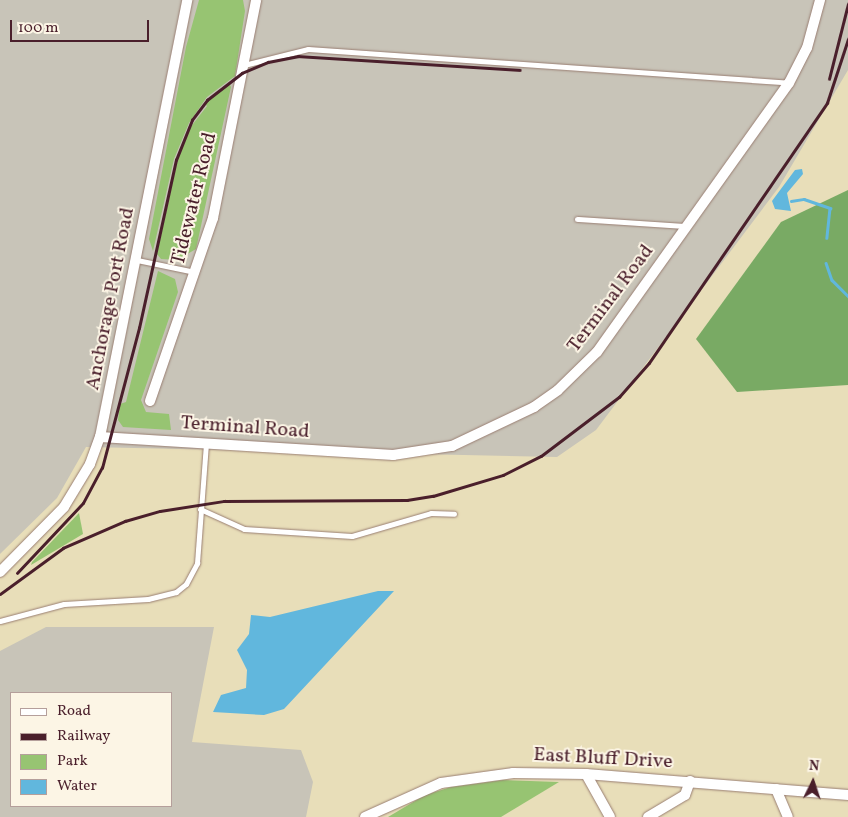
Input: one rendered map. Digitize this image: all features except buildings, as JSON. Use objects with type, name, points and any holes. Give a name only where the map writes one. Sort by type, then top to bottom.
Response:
[{"type":"street","name":"Anchorage Port Road","points":[[0,572],[64,507],[90,464],[100,437],[188,0]]},
{"type":"street","name":"Tidewater Road","points":[[150,401],[196,272],[213,218],[256,0]]},
{"type":"street","name":"Terminal Road","points":[[100,437],[206,442],[393,455],[452,446],[481,435],[534,406],[576,374],[615,328],[789,83],[807,48],[820,0]]},
{"type":"street","name":"East Bluff Drive","points":[[365,817],[416,792],[464,778],[514,772],[586,774],[690,781],[848,795]]},
{"type":"street","points":[[586,774],[610,817]]},
{"type":"street","points":[[648,817],[685,795],[690,781]]},
{"type":"street","points":[[776,789],[788,817]]},
{"type":"lane","points":[[244,65],[308,49],[789,83]]},
{"type":"lane","points":[[577,219],[686,226]]},
{"type":"lane","points":[[137,260],[196,272]]},
{"type":"lane","points":[[0,621],[64,604],[148,600],[176,592],[186,584],[197,563],[206,442]]},
{"type":"lane","points":[[200,509],[244,529],[352,536],[431,513],[454,514]]},
{"type":"shaded area","points":[[0,0],[848,0],[848,70],[779,187],[596,430],[557,457],[86,447],[57,498],[0,554]]},
{"type":"shaded area","points":[[46,627],[214,627],[192,742],[301,750],[313,782],[306,817],[0,817],[0,651]]},
{"type":"green space","points":[[199,0],[243,0],[245,11],[235,76],[207,97],[189,123],[174,159],[153,251],[149,239],[186,47]]},
{"type":"green space","points":[[229,83],[231,87],[196,249],[177,260],[161,259],[157,254],[178,158],[189,129],[207,106],[205,104]]},
{"type":"green space","points":[[848,190],[848,385],[737,392],[696,339],[781,222]]},
{"type":"green space","points":[[158,271],[175,279],[178,292],[141,400],[146,412],[169,414],[171,430],[123,427],[118,420],[120,404],[126,402]]},
{"type":"green space","points":[[79,513],[83,534],[31,565],[32,562]]},
{"type":"green space","points":[[503,780],[559,782],[501,817],[388,817],[425,795],[451,787]]},
{"type":"water","points":[[802,169],[803,174],[787,193],[791,211],[775,209],[772,201],[795,170]]},
{"type":"water","points":[[378,591],[394,591],[284,709],[264,715],[213,712],[221,695],[246,688],[247,670],[237,650],[249,634],[251,615],[270,617]]},
{"type":"waterway","points":[[791,201],[804,199],[830,208],[827,238]]},
{"type":"waterway","points":[[826,263],[832,280],[848,296]]},
{"type":"railway","points":[[829,79],[848,4]]},
{"type":"railway","points":[[0,594],[63,548],[125,521],[160,511],[224,501],[407,500],[433,496],[503,475],[541,456],[619,397],[649,363],[827,103],[848,39]]},
{"type":"railway","points":[[17,573],[83,503],[102,468],[139,328],[176,160],[192,120],[207,100],[242,73],[268,62],[298,56],[520,70]]}]
